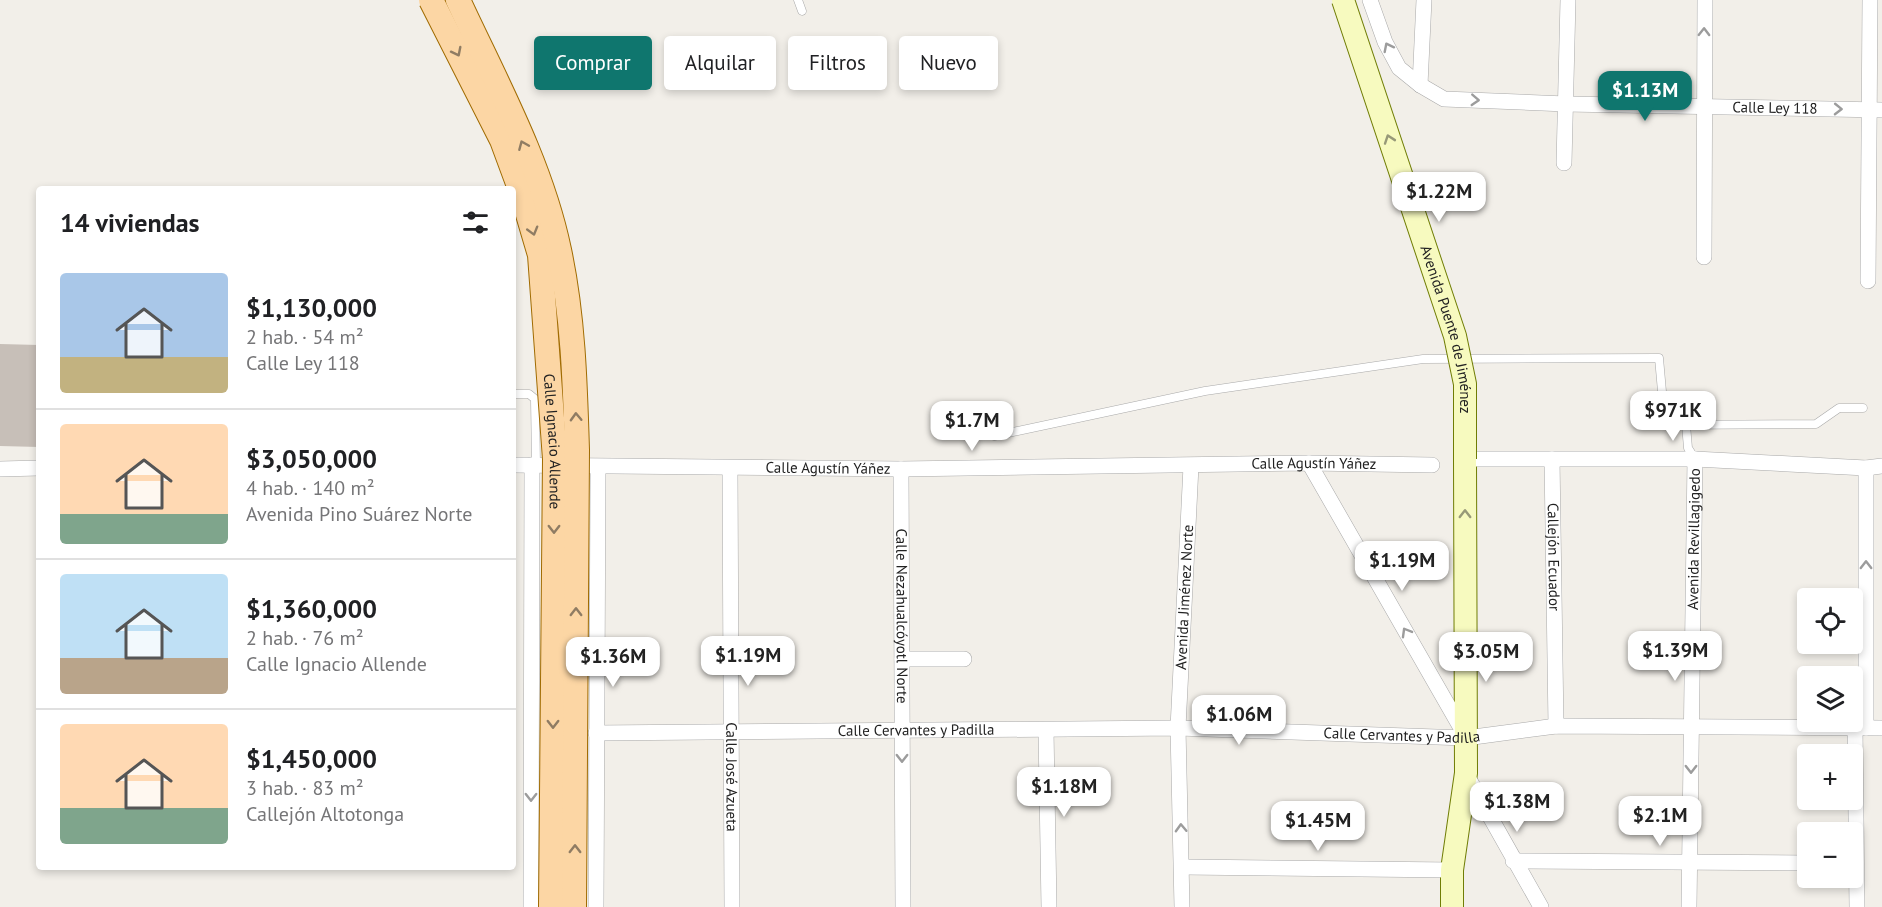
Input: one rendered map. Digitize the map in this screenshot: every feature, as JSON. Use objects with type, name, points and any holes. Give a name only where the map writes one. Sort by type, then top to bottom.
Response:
[{"type":"main road","name":"Calle Ignacio Allende","points":[[430,0],[502,140],[522,194],[540,255],[555,459],[551,907]]},
{"type":"main road","name":"Calle Ignacio Allende","points":[[458,0],[538,179],[559,249],[568,315],[575,375],[577,450],[574,907]]},
{"type":"street","name":"Avenida Puente de Jiménez","points":[[1343,0],[1455,336],[1465,384],[1466,773],[1452,870],[1452,907]]},
{"type":"street","name":"Calle Ley 118","points":[[1370,0],[1385,42],[1399,68],[1420,85],[1444,99],[1566,104],[1875,110]]},
{"type":"street","points":[[1420,85],[1424,0]]},
{"type":"street","points":[[1564,163],[1568,0]]},
{"type":"street","points":[[1704,257],[1705,0]]},
{"type":"street","points":[[1868,280],[1875,110],[1870,0]]},
{"type":"street","points":[[1465,459],[1695,459],[1866,468],[1882,466]]},
{"type":"street","name":"Callejón Ecuador","points":[[1552,459],[1556,726]]},
{"type":"street","name":"Avenida Revillagigedo","points":[[1689,907],[1695,459]]},
{"type":"street","points":[[1309,463],[1466,738]]},
{"type":"street","name":"Calle Agustín Yáñez","points":[[516,465],[598,468],[901,469],[1309,463],[1432,465]]},
{"type":"street","name":"Calle Ignacio Allende","points":[[531,907],[534,465]]},
{"type":"street","name":"Avenida Jiménez Norte","points":[[1182,907],[1183,867],[1178,728],[1191,466]]},
{"type":"street","points":[[0,469],[36,468]]},
{"type":"street","points":[[596,907],[598,468]]},
{"type":"street","name":"Calle José Azueta","points":[[730,468],[732,907]]},
{"type":"street","points":[[1861,666],[1866,468]]},
{"type":"street","name":"Calle Nezahualcóyotl Norte","points":[[901,469],[903,907]]},
{"type":"street","points":[[902,659],[964,658]]},
{"type":"street","name":"Calle Cervantes y Padilla","points":[[596,734],[1178,728],[1466,738],[1556,726],[1797,727]]},
{"type":"street","name":"Calle Cervantes y Padilla","points":[[1863,728],[1882,728]]},
{"type":"street","points":[[1046,730],[1049,907]]},
{"type":"street","points":[[1856,822],[1860,732]]},
{"type":"street","points":[[1466,773],[1513,861],[1541,907]]},
{"type":"street","points":[[1513,861],[1797,862]]},
{"type":"street","points":[[1183,867],[1452,870]]},
{"type":"street","points":[[1856,888],[1857,907]]},
{"type":"lane","points":[[798,0],[802,10]]},
{"type":"lane","points":[[994,436],[1205,391],[1423,359],[1659,358],[1665,424],[1816,424],[1839,408],[1863,408]]},
{"type":"lane","points":[[516,394],[530,394],[535,399],[534,465]]},
{"type":"lane","points":[[1686,425],[1688,448],[1695,459]]},
{"type":"building","points":[[0,344],[36,345],[36,447],[0,446]]}]
